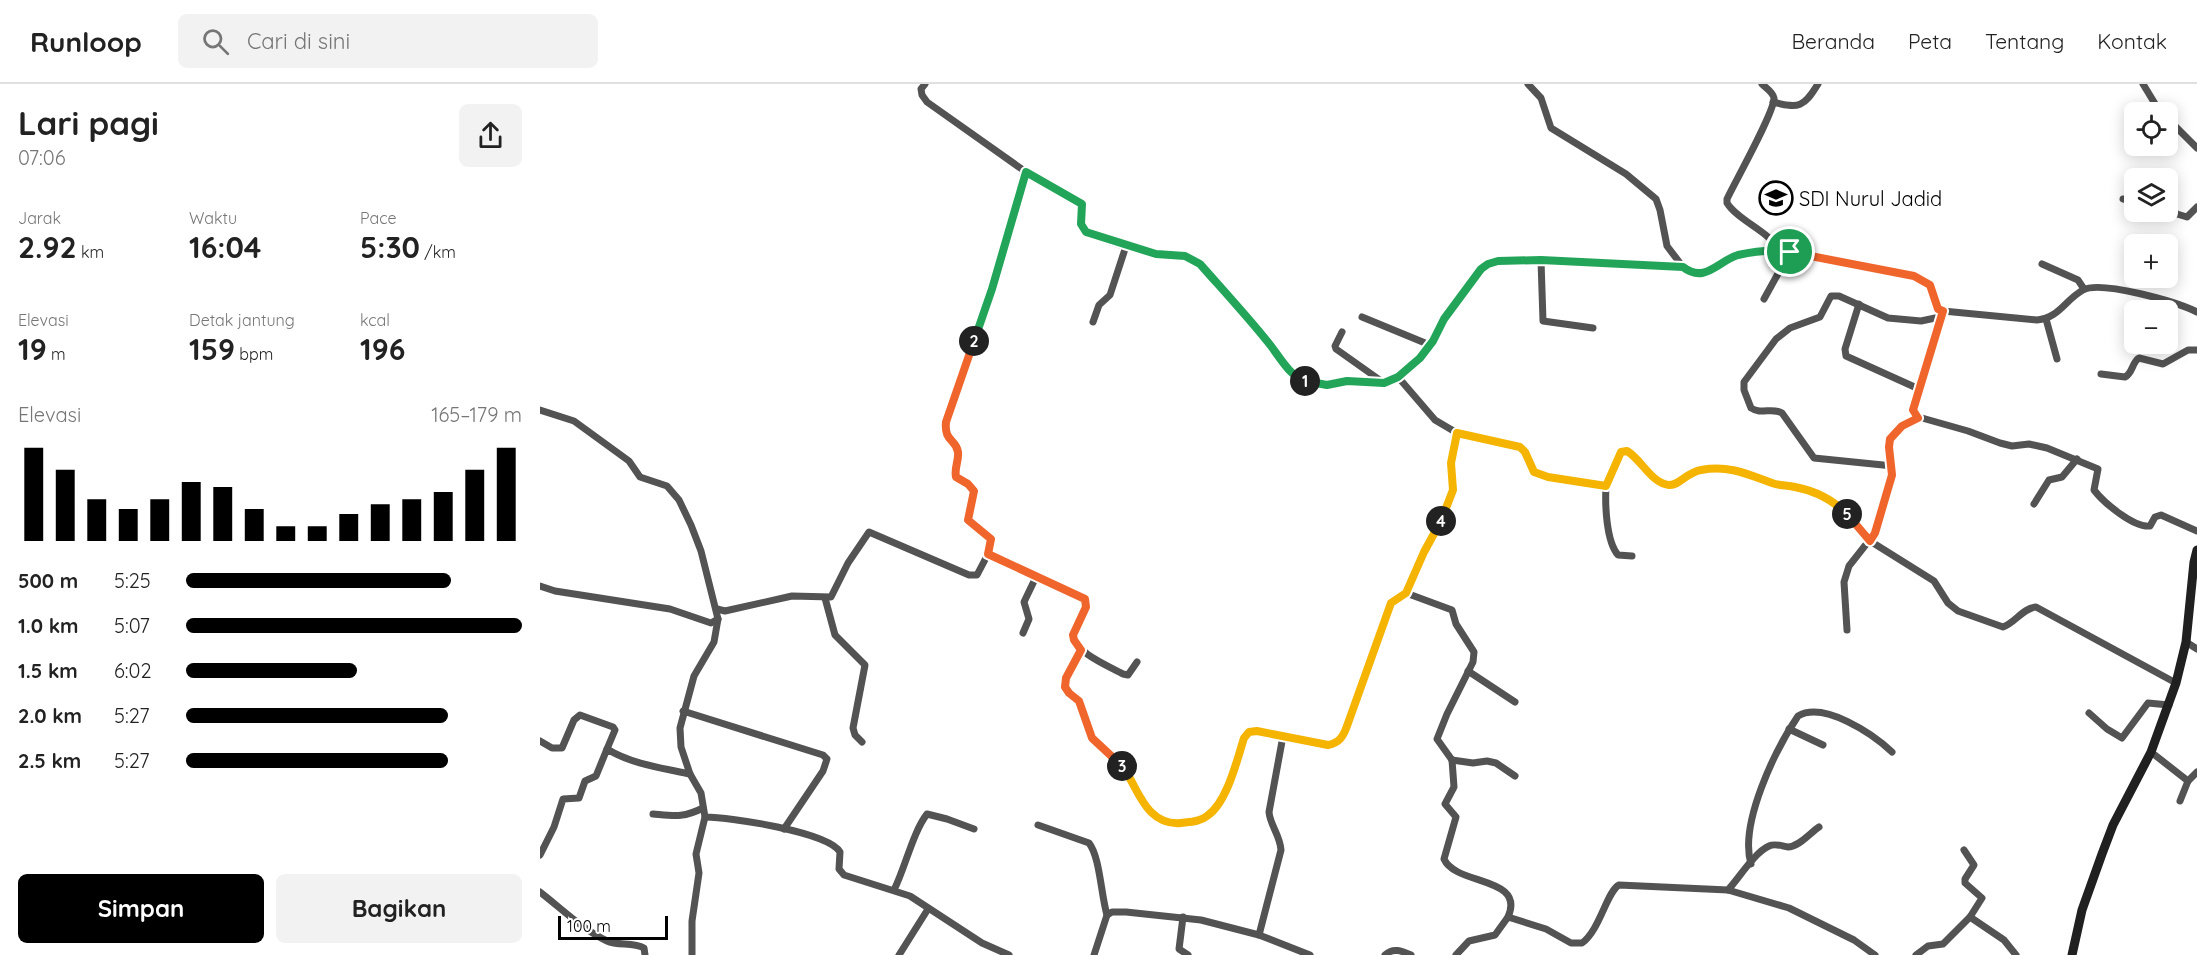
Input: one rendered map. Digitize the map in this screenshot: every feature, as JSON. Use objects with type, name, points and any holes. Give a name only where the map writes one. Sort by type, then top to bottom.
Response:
[{"type":"street","points":[[925,84],[921,89],[927,102],[1026,172],[1082,204],[1081,224],[1086,232],[1156,254],[1185,256],[1200,264],[1298,379],[1311,383],[1327,385],[1347,381],[1384,383],[1398,377],[1420,358],[1444,319],[1481,269],[1488,264],[1498,261],[1541,260],[1683,267]]},
{"type":"street","points":[[1528,84],[1541,98],[1551,128],[1626,174],[1656,199],[1667,246],[1688,271],[1703,274],[1730,258],[1740,255],[1777,250],[1790,252],[1914,276],[1930,285],[1936,306],[1942,314]]},
{"type":"street","points":[[1762,84],[1772,94],[1773,102],[1767,121],[1727,203],[1740,218],[1771,240],[1777,250]]},
{"type":"street","points":[[1773,102],[1799,106],[1804,103],[1818,84]]},
{"type":"street","points":[[2143,84],[2154,102]]},
{"type":"street","points":[[2178,129],[2197,148]]},
{"type":"street","points":[[717,609],[725,611],[792,596],[830,598],[834,595],[848,563],[869,532],[973,576],[977,575],[988,554],[991,539],[968,520],[974,491],[968,484],[956,477],[958,452],[947,437],[946,422],[992,289],[1026,172]]},
{"type":"street","points":[[2178,214],[2187,217],[2197,207]]},
{"type":"street","points":[[1094,322],[1099,305],[1110,295],[1126,246]]},
{"type":"street","points":[[1764,299],[1790,252]]},
{"type":"street","points":[[1541,260],[1543,321],[1593,327]]},
{"type":"street","points":[[2042,264],[2078,280],[2084,289]]},
{"type":"street","points":[[1893,466],[1814,458],[1782,413],[1774,410],[1759,412],[1751,408],[1743,385],[1776,339],[1790,328],[1820,317],[1831,296],[1839,296],[1888,318],[1921,321],[1942,314],[2046,320],[2056,315],[2084,289],[2097,286],[2124,290],[2197,312]]},
{"type":"street","points":[[1859,304],[1845,349],[1846,356],[1919,388]]},
{"type":"street","points":[[1918,418],[1913,410],[1942,314]]},
{"type":"street","points":[[1362,317],[1430,345]]},
{"type":"street","points":[[2046,320],[2057,359]]},
{"type":"street","points":[[1342,332],[1335,346],[1336,349],[1384,383]]},
{"type":"street","points":[[2102,374],[2125,377],[2139,358],[2163,364],[2188,350],[2197,350]]},
{"type":"street","points":[[1398,377],[1431,417],[1457,433],[1520,447],[1525,452],[1534,472],[1545,476],[1606,486]]},
{"type":"street","points":[[540,410],[574,422],[629,461],[640,477],[667,486],[673,491],[684,509],[701,551],[718,619],[714,642],[694,676],[683,711],[679,737],[690,774],[700,793],[705,817],[696,854],[699,873],[692,921],[692,955]]},
{"type":"street","points":[[1847,630],[1844,582],[1849,566],[1875,533],[1890,485],[1893,466],[1889,447],[1890,439],[1902,426],[1918,418],[1968,431],[2000,443],[2012,446],[2031,444],[2077,459],[2098,469],[2094,490],[2118,513],[2141,526],[2150,526],[2158,515],[2197,531]]},
{"type":"street","points":[[1081,650],[1066,678],[1065,687],[1079,701],[1092,738],[1123,767],[1143,802],[1152,814],[1161,819],[1174,823],[1195,822],[1208,816],[1224,793],[1244,738],[1249,732],[1257,731],[1328,745],[1335,744],[1343,737],[1391,603],[1406,593],[1424,552],[1440,524],[1453,490],[1451,463],[1457,433]]},
{"type":"street","points":[[1632,556],[1618,555],[1614,549],[1604,509],[1606,486],[1621,452],[1629,451],[1656,480],[1668,485],[1680,482],[1687,474],[1699,470],[1745,472],[1772,483],[1815,492],[1833,501],[1870,541],[1934,581],[1948,603],[1958,611],[2003,627],[2016,621],[2029,608],[2036,607],[2176,683]]},
{"type":"street","points":[[2034,504],[2049,480],[2062,477],[2077,459]]},
{"type":"street","points":[[2072,955],[2082,910],[2113,825],[2151,752],[2176,683],[2186,642],[2197,550]]},
{"type":"street","points":[[988,554],[1085,599],[1086,607],[1073,635],[1081,650],[1123,674],[1128,675],[1137,662]]},
{"type":"street","points":[[1023,633],[1029,620],[1024,602],[1036,577]]},
{"type":"street","points":[[540,585],[555,591],[670,609],[711,623],[718,619]]},
{"type":"street","points":[[1406,593],[1452,610],[1456,624],[1474,652],[1473,662],[1437,739],[1452,760],[1454,787],[1445,804],[1456,817],[1444,859],[1446,864],[1470,878],[1495,885],[1507,892],[1512,909],[1495,936],[1469,942],[1456,955]]},
{"type":"street","points":[[825,598],[838,640],[865,665],[853,728],[855,735],[862,742]]},
{"type":"street","points":[[2186,642],[2197,650]]},
{"type":"street","points":[[1468,671],[1515,702]]},
{"type":"street","points":[[2089,713],[2122,738],[2148,703],[2169,705]]},
{"type":"street","points":[[683,711],[823,754],[826,759],[823,771],[784,829]]},
{"type":"street","points":[[1751,864],[1747,851],[1748,835],[1756,803],[1789,729],[1798,716],[1803,713],[1835,716],[1881,742],[1892,752]]},
{"type":"street","points":[[540,741],[552,748],[562,748],[574,720],[580,715],[613,727],[615,730],[596,776],[585,781],[579,798],[563,799],[554,827],[540,855]]},
{"type":"street","points":[[1789,729],[1823,745]]},
{"type":"street","points":[[1259,935],[1281,850],[1280,841],[1270,822],[1269,812],[1283,736]]},
{"type":"street","points":[[607,749],[625,758],[658,768],[690,774]]},
{"type":"street","points":[[2151,752],[2188,781]]},
{"type":"street","points":[[1452,760],[1496,763],[1515,776]]},
{"type":"street","points":[[2180,801],[2188,781],[2197,772]]},
{"type":"street","points":[[653,814],[688,816],[703,808]]},
{"type":"street","points":[[894,890],[906,865],[915,837],[927,814],[974,829]]},
{"type":"street","points":[[705,817],[722,817],[811,835],[838,848],[841,857],[839,869],[844,875],[910,896],[982,943],[1009,955]]},
{"type":"street","points":[[1038,825],[1089,843],[1093,848],[1102,901],[1107,915],[1094,955]]},
{"type":"street","points":[[1728,890],[1768,846],[1772,844],[1790,847],[1819,827]]},
{"type":"street","points":[[1916,955],[1928,946],[1943,944],[1970,917],[1982,898],[1965,883],[1974,864],[1964,850]]},
{"type":"street","points":[[1508,916],[1546,929],[1576,944],[1587,939],[1596,926],[1612,891],[1619,885],[1728,890],[1789,908],[1854,940],[1875,955]]},
{"type":"street","points":[[540,892],[577,923],[595,934],[614,943],[640,946],[644,948],[645,955]]},
{"type":"street","points":[[899,955],[928,909]]},
{"type":"street","points":[[1107,915],[1112,912],[1126,912],[1183,918],[1227,926],[1259,935],[1310,955]]},
{"type":"street","points":[[1970,917],[2004,940],[2016,955]]},
{"type":"street","points":[[1183,918],[1179,950],[1188,955]]},
{"type":"street","points":[[1385,955],[1393,950],[1411,955]]},
{"type":"place","name":"SDI Nurul Jadid","points":[[1776,198]]},
{"type":"route","points":[[1026,172],[1082,204],[1081,224],[1086,232],[1156,254],[1193,258],[1268,342],[1290,372],[1298,379],[1327,385],[1347,381],[1384,383],[1398,377],[1420,358],[1433,341],[1444,319],[1481,269],[1498,261],[1541,260],[1683,267],[1688,271],[1703,274],[1730,258],[1740,255],[1764,250],[1790,252],[1914,276],[1930,285],[1936,306],[1943,311],[1913,410],[1918,418],[1902,426],[1890,439],[1892,475],[1875,533],[1870,541],[1833,501],[1815,492],[1778,485],[1745,472],[1699,470],[1687,474],[1680,482],[1668,485],[1656,480],[1629,451],[1625,451],[1621,452],[1616,461],[1606,486],[1545,476],[1534,472],[1525,452],[1520,447],[1457,433],[1451,463],[1453,490],[1448,506],[1406,593],[1391,603],[1343,737],[1335,744],[1328,745],[1257,731],[1249,732],[1244,738],[1232,775],[1216,807],[1208,816],[1195,822],[1174,823],[1152,814],[1123,767],[1087,731],[1083,709],[1079,701],[1065,687],[1066,678],[1081,650],[1073,635],[1086,607],[1085,599],[988,554],[992,543],[990,537],[968,520],[975,496],[974,491],[972,487],[956,477],[958,452],[947,437],[946,422],[992,289],[1026,172]]}]
